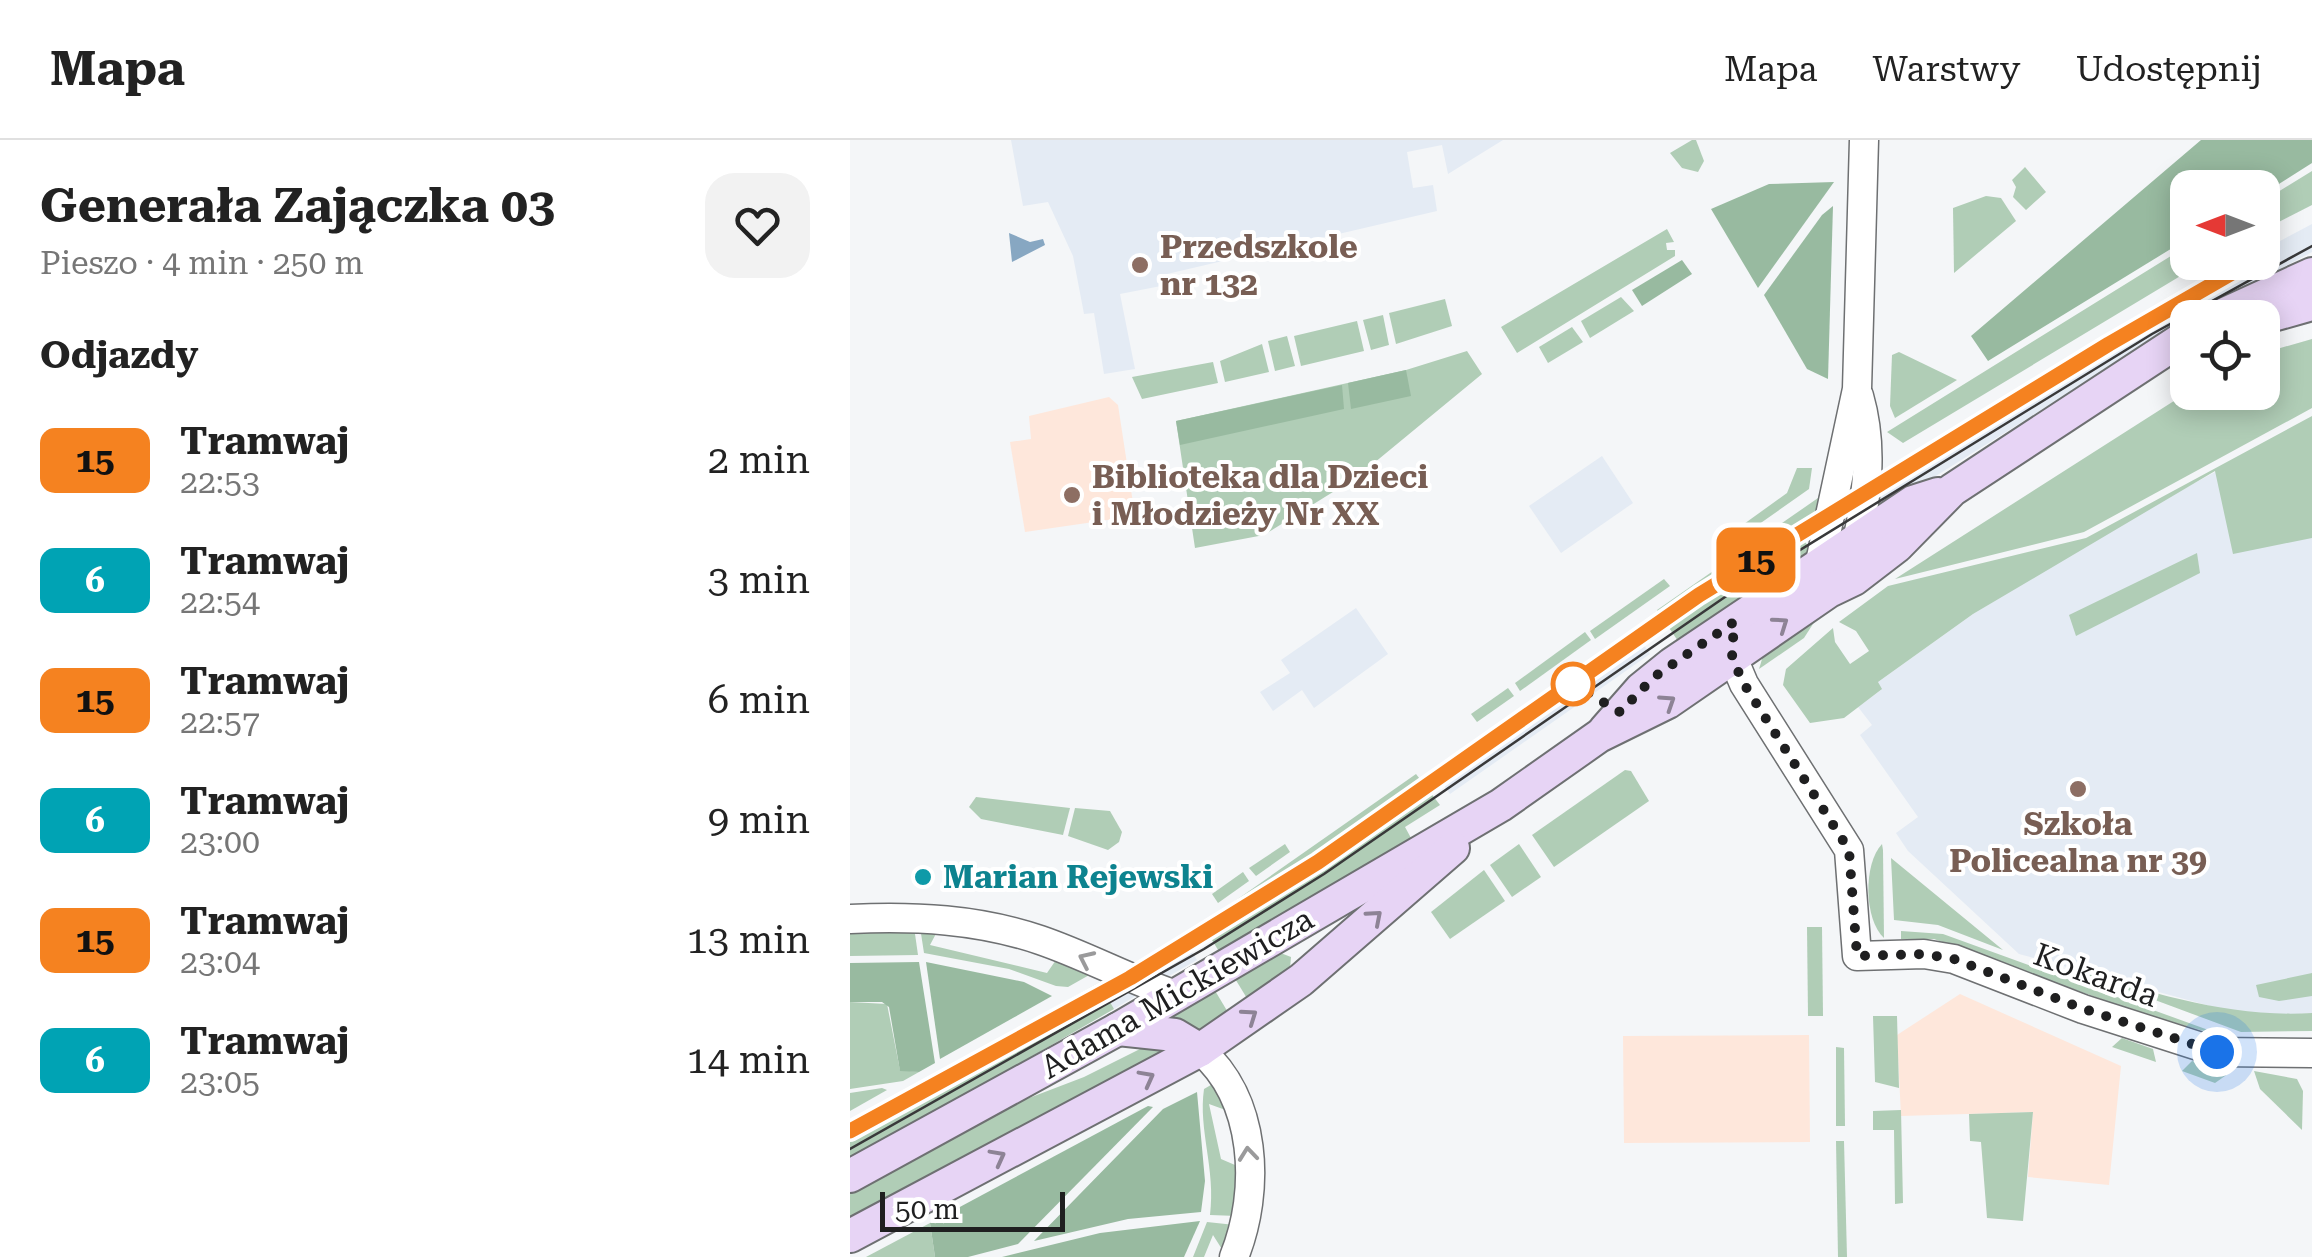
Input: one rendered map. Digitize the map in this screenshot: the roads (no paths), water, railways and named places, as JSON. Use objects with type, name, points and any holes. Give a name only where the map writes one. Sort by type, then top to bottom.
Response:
[{"type":"main road","points":[[2255,300],[2312,274]]},
{"type":"main road","points":[[2280,313],[2312,304]]},
{"type":"main road","name":"Adama Mickiewicza","points":[[850,1176],[1176,996],[1501,805],[1599,736],[1654,677],[1734,622],[1824,577],[1854,579],[1896,546],[1952,490],[2170,348]]},
{"type":"main road","name":"Adama Mickiewicza","points":[[2119,384],[2170,360]]},
{"type":"main road","name":"Adama Mickiewicza","points":[[1599,736],[1641,720],[1732,658],[1824,577],[1858,538],[1913,502],[1952,490]]},
{"type":"main road","name":"Adama Mickiewicza","points":[[850,1236],[1200,1050],[1301,980],[1501,805]]},
{"type":"main road","points":[[1285,930],[1299,940],[1304,956],[1301,980]]},
{"type":"main road","points":[[1118,1028],[1160,1031],[1200,1050]]},
{"type":"street","points":[[1824,577],[1857,390],[1864,140]]},
{"type":"street","points":[[1857,390],[1869,441],[1858,538]]},
{"type":"street","points":[[1732,658],[1734,622]]},
{"type":"street","name":"Kokarda","points":[[1732,658],[1744,684],[1849,850],[1857,956],[1924,954],[1954,959],[2084,1009],[2217,1052],[2312,1054]]},
{"type":"street","points":[[850,919],[916,917],[985,924],[1044,941],[1176,996]]},
{"type":"street","points":[[1200,1050],[1221,1068],[1246,1134],[1248,1203],[1234,1257]]},
{"type":"water","points":[[1009,233],[1030,242],[1043,239],[1045,245],[1012,262]]},
{"type":"tram line","points":[[850,1149],[1204,949],[1324,874],[1738,588],[2152,334],[2312,246]]},
{"type":"tram line","name":"15","points":[[850,1131],[1130,978],[1318,862],[1699,595],[2216,280]]},
{"type":"tram line","points":[[2159,314],[2219,280]]},
{"type":"tram line","points":[[1788,540],[1945,443]]},
{"type":"tram line","points":[[850,1132],[889,1110]]},
{"type":"place","name":"Przedszkole nr 132","points":[[1140,265]]},
{"type":"place","name":"Biblioteka dla Dzieci i Młodzieży Nr XX","points":[[1072,495]]},
{"type":"place","name":"Szkoła Policealna nr 39","points":[[2078,789]]},
{"type":"place","name":"Marian Rejewski","points":[[923,877]]}]
